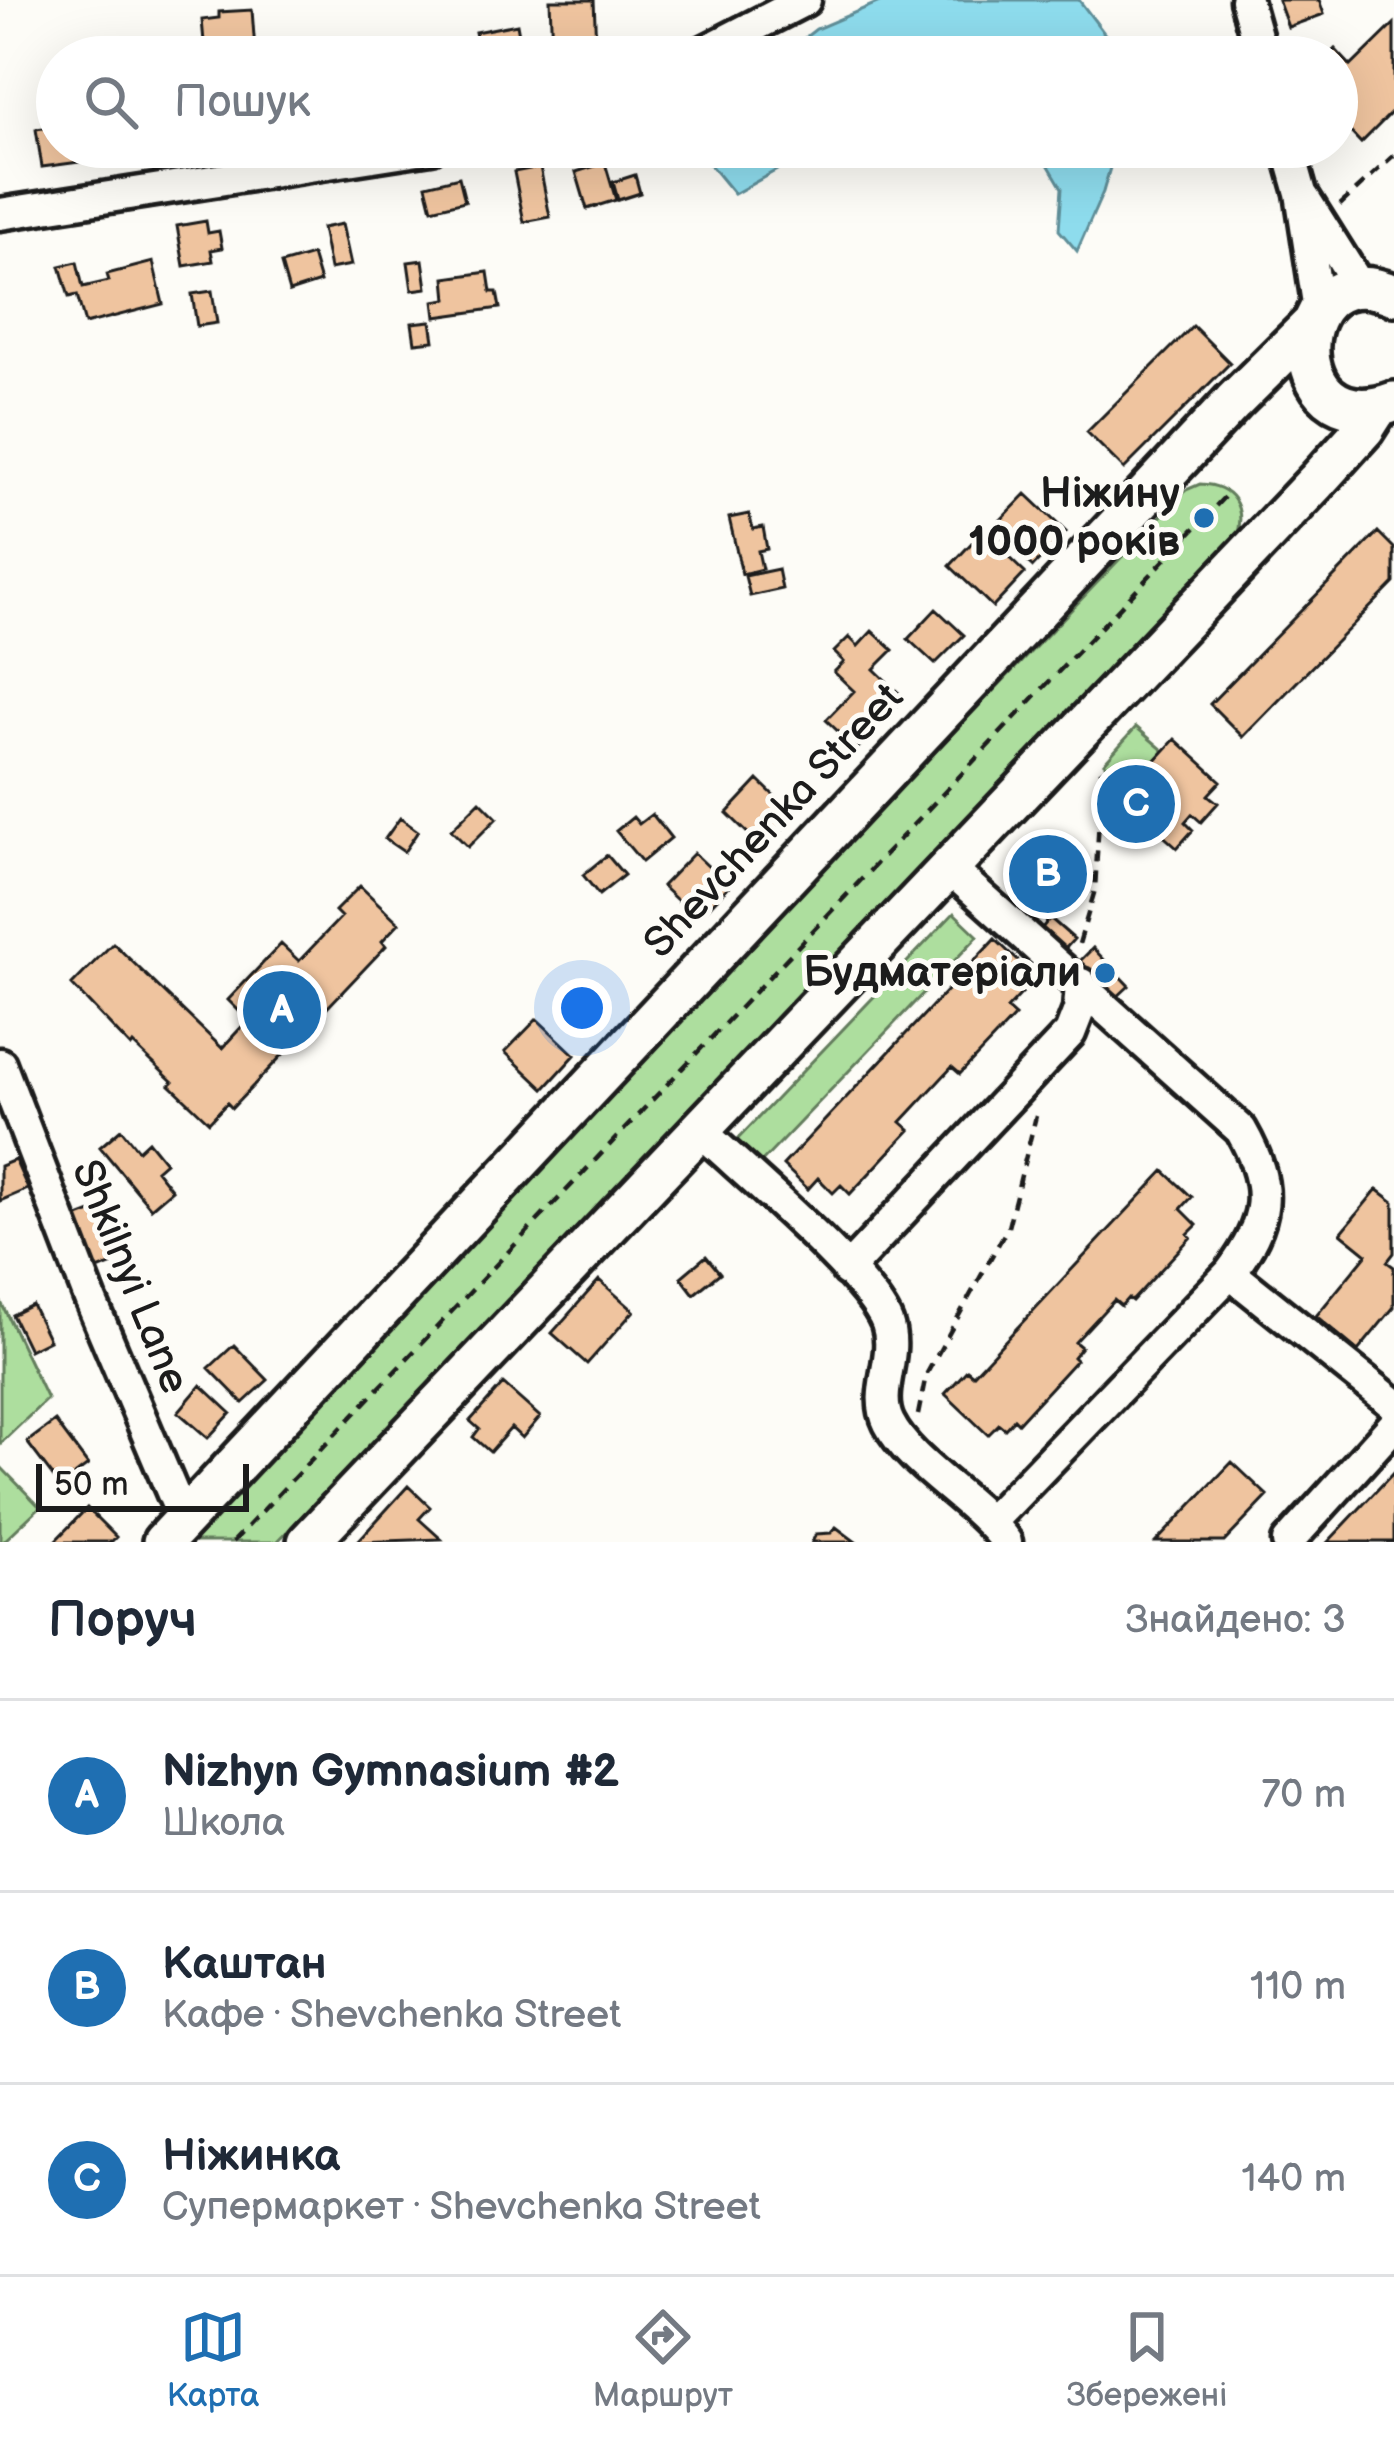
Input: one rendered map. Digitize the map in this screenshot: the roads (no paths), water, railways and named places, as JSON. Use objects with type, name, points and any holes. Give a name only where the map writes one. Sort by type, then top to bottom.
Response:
[{"type":"main road","name":"Shevchenka Street","points":[[173,1531],[1332,298],[1378,286]]},
{"type":"main road","points":[[1314,318],[1307,357],[1320,386],[1346,405],[1387,412]]},
{"type":"main road","points":[[308,1542],[1364,429],[1387,412]]},
{"type":"street","points":[[735,36],[805,0]]},
{"type":"street","points":[[1246,0],[1256,36]]},
{"type":"street","points":[[0,214],[296,168]]},
{"type":"street","points":[[1294,168],[1301,193],[1314,318]]},
{"type":"street","points":[[1301,193],[1378,286]]},
{"type":"street","points":[[700,1130],[880,1307],[889,1328],[891,1352],[882,1401],[888,1422],[998,1532],[1230,1273],[1250,1246],[1262,1217],[1264,1190],[1258,1161],[1240,1130],[950,869]]},
{"type":"street","points":[[847,1270],[1070,1033],[1079,1010],[1076,980]]},
{"type":"street","name":"Shkilnyi Lane","points":[[0,1064],[173,1531]]},
{"type":"street","points":[[1230,1273],[1394,1404]]},
{"type":"street","points":[[1288,1542],[1394,1425]]},
{"type":"water","points":[[884,0],[1079,0],[1106,36],[807,36]]},
{"type":"water","points":[[713,168],[780,168],[734,194]]},
{"type":"water","points":[[1050,168],[1110,168],[1077,251],[1059,230],[1062,188]]},
{"type":"place","name":"Ніжину 1000 років","points":[[1204,518]]},
{"type":"place","name":"Ніжинка","points":[[1136,804]]},
{"type":"place","name":"Каштан","points":[[1048,874]]},
{"type":"place","name":"Будматеріали","points":[[1105,973]]},
{"type":"place","name":"Nizhyn Gymnasium #2","points":[[282,1010]]}]
